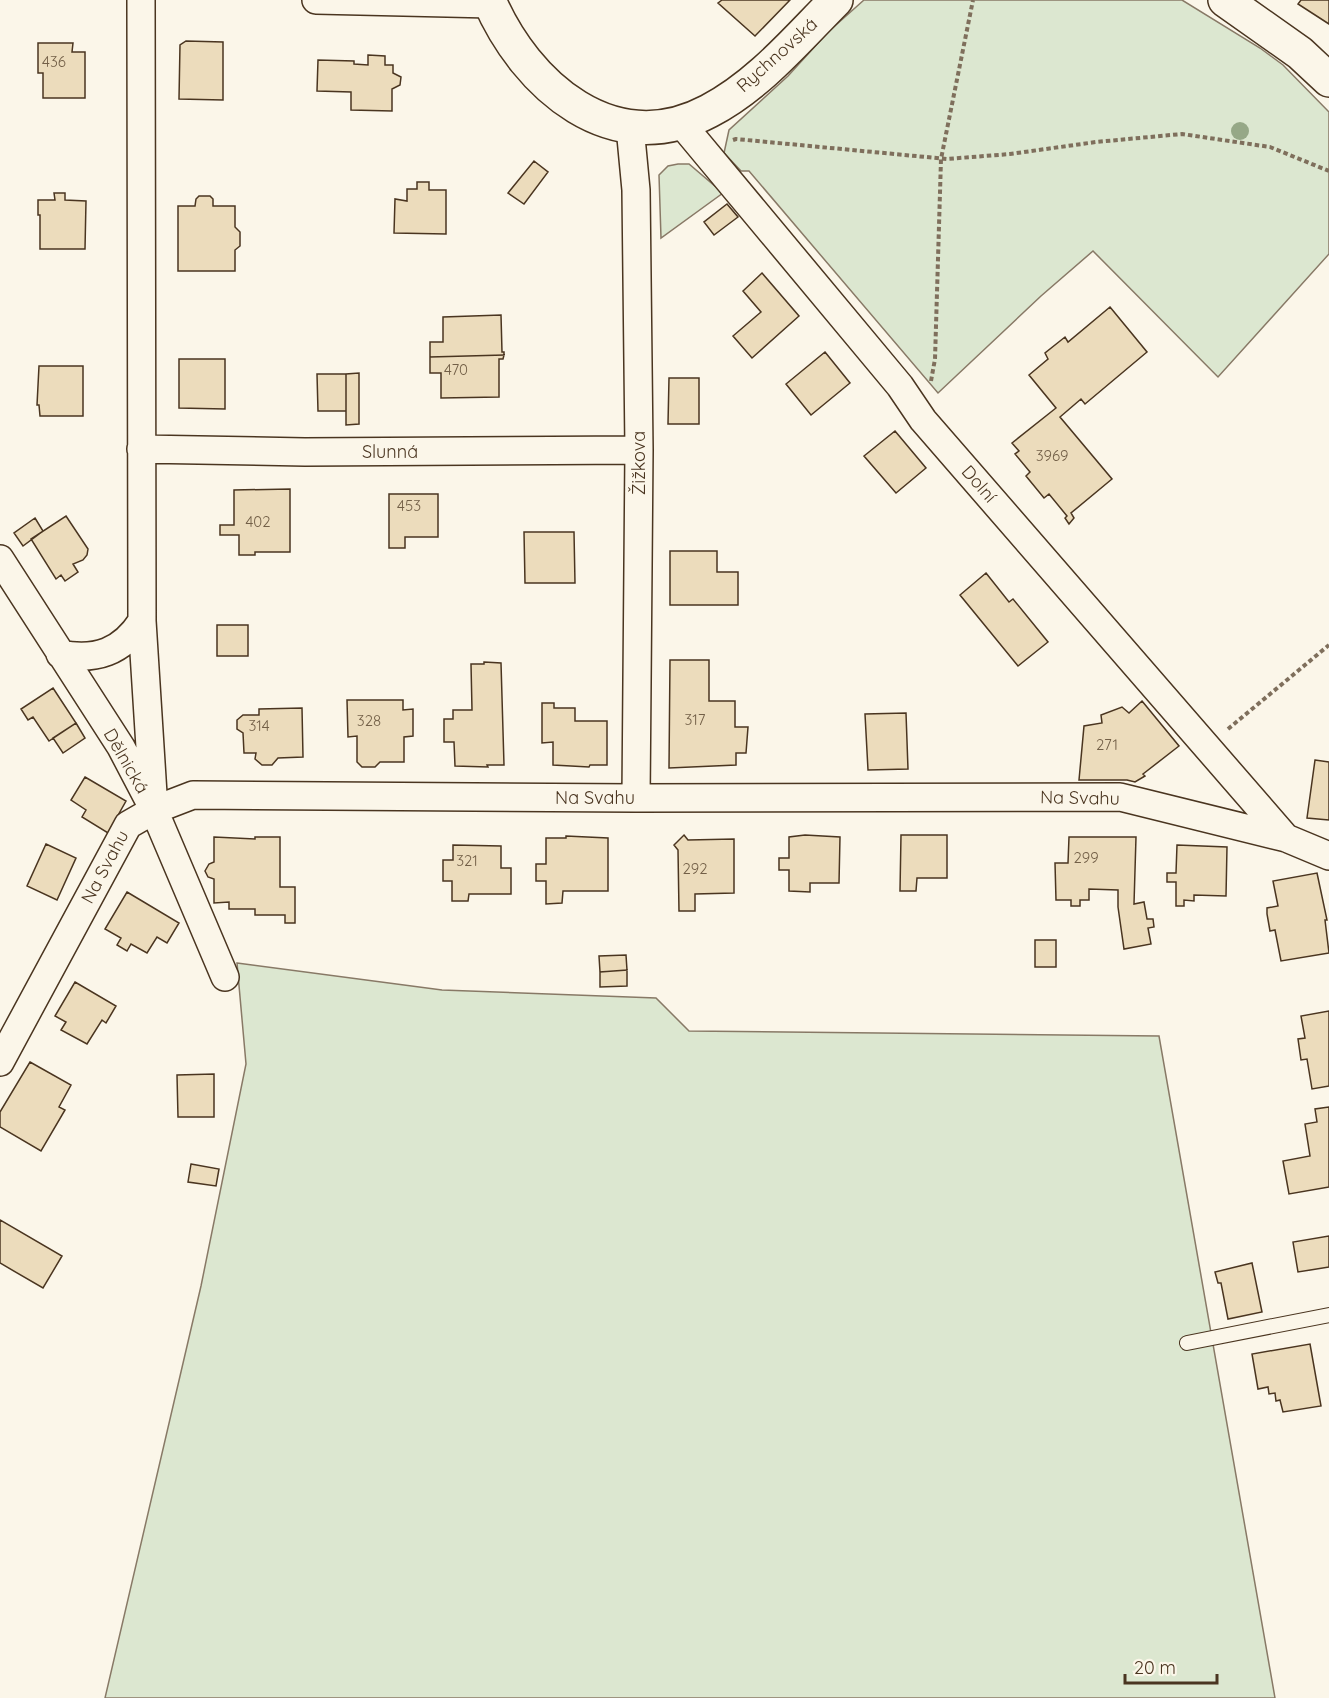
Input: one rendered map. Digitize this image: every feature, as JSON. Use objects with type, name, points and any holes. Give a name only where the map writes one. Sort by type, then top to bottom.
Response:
[{"type":"street","points":[[141,0],[142,621],[154,810]]},
{"type":"street","points":[[316,0],[490,2]]},
{"type":"street","name":"Rychnovská","points":[[490,2],[533,70],[565,101],[603,120],[630,127],[652,127],[680,122],[708,112],[769,68],[836,0]]},
{"type":"street","points":[[1225,0],[1300,53],[1329,80]]},
{"type":"street","name":"Dolní","points":[[680,122],[900,386],[923,420],[1286,838]]},
{"type":"street","name":"Žižkova","points":[[630,127],[636,189],[639,450],[636,798]]},
{"type":"street","name":"Slunná","points":[[141,448],[305,452],[639,450]]},
{"type":"street","name":"Dělnická","points":[[0,559],[121,747],[154,810],[225,977]]},
{"type":"street","points":[[60,654],[81,658],[100,655],[132,636],[142,621]]},
{"type":"street","name":"Na Svahu","points":[[0,1062],[128,825],[154,810],[193,795],[636,798],[1120,797],[1286,838],[1329,856]]},
{"type":"lane","points":[[1187,1343],[1329,1315]]},
{"type":"path","points":[[923,420],[935,359],[941,159],[973,0]]},
{"type":"path","points":[[703,150],[736,139],[941,159],[1010,154],[1096,142],[1182,134],[1270,147],[1329,171]]},
{"type":"path","points":[[1206,747],[1329,645]]},
{"type":"green space","points":[[864,0],[1182,0],[1260,48],[1283,65],[1329,112],[1329,254],[1218,377],[1093,251],[1041,296],[938,393],[749,171],[741,171],[724,153],[729,130],[788,76],[828,32]]},
{"type":"green space","points":[[689,164],[723,193],[661,238],[659,175],[668,166]]},
{"type":"green space","points":[[237,963],[442,990],[656,998],[689,1031],[1159,1036],[1275,1698],[105,1698],[201,1286],[246,1064]]},
{"type":"building","points":[[722,0],[790,0],[755,36],[718,3]]},
{"type":"building","points":[[1301,0],[1329,0],[1329,24],[1298,4]]},
{"type":"building","points":[[186,41],[223,42],[223,100],[179,99],[180,45]]},
{"type":"building","points":[[38,43],[73,43],[72,52],[85,52],[85,98],[43,98],[43,73],[38,73]]},
{"type":"building","points":[[368,55],[385,56],[385,65],[393,65],[393,73],[401,77],[400,85],[392,89],[392,111],[351,110],[351,92],[317,91],[318,60],[354,61],[354,64],[368,65]]},
{"type":"building","points":[[534,161],[548,172],[524,204],[508,193]]},
{"type":"building","points":[[417,182],[429,182],[429,190],[446,190],[446,234],[394,233],[395,199],[407,201],[407,189],[417,189]]},
{"type":"building","points":[[54,193],[65,193],[65,200],[86,201],[85,249],[40,249],[38,200],[55,200]]},
{"type":"building","points":[[199,196],[210,196],[213,199],[213,206],[235,206],[235,227],[240,232],[240,246],[235,250],[235,271],[178,271],[178,206],[195,206]]},
{"type":"building","points":[[727,204],[738,217],[714,235],[704,222]]},
{"type":"building","points":[[762,273],[799,316],[752,358],[733,336],[761,312],[743,291]]},
{"type":"building","points":[[1110,307],[1147,352],[1085,404],[1081,399],[1060,417],[1112,479],[1071,513],[1074,518],[1069,524],[1065,518],[1067,516],[1049,494],[1044,498],[1026,476],[1030,472],[1015,454],[1019,451],[1012,443],[1056,408],[1029,375],[1048,359],[1045,353],[1065,337],[1068,342]]},
{"type":"building","points":[[501,315],[504,355],[430,357],[430,342],[443,342],[443,317]]},
{"type":"building","points":[[825,352],[850,383],[811,415],[786,384]]},
{"type":"building","points":[[504,355],[503,359],[499,359],[499,397],[441,398],[441,373],[430,373],[430,357]]},
{"type":"building","points":[[179,359],[225,359],[225,409],[179,408]]},
{"type":"building","points":[[39,366],[83,366],[83,416],[40,416],[39,405],[37,405]]},
{"type":"building","points":[[359,373],[359,424],[346,425],[346,374]]},
{"type":"building","points":[[317,374],[346,374],[346,411],[318,411]]},
{"type":"building","points":[[669,378],[699,378],[699,424],[668,424]]},
{"type":"building","points":[[895,431],[926,468],[896,493],[864,456]]},
{"type":"building","points":[[290,489],[290,552],[255,552],[255,555],[239,555],[239,535],[220,535],[220,525],[234,525],[234,490]]},
{"type":"building","points":[[389,494],[438,494],[438,537],[405,537],[405,548],[389,548]]},
{"type":"building","points":[[66,516],[88,549],[83,560],[73,564],[78,572],[65,581],[61,575],[56,579],[31,539]]},
{"type":"building","points":[[35,518],[43,531],[23,546],[14,533]]},
{"type":"building","points":[[524,532],[574,532],[575,583],[525,583]]},
{"type":"building","points":[[670,551],[717,551],[717,572],[738,572],[738,605],[670,605]]},
{"type":"building","points":[[986,573],[1009,602],[1013,599],[1048,642],[1018,666],[960,595]]},
{"type":"building","points":[[217,625],[248,625],[248,656],[217,656]]},
{"type":"building","points":[[670,660],[709,660],[709,701],[735,701],[735,727],[748,727],[746,753],[736,753],[736,765],[669,768]]},
{"type":"building","points":[[484,662],[501,663],[504,765],[455,766],[454,742],[444,742],[444,719],[453,719],[453,710],[472,710],[471,664],[484,664]]},
{"type":"building","points":[[53,688],[76,723],[49,741],[33,717],[28,720],[21,709]]},
{"type":"building","points":[[347,700],[403,700],[403,710],[413,709],[413,736],[404,737],[404,762],[380,762],[375,767],[362,767],[357,762],[357,736],[348,737]]},
{"type":"building","points":[[1142,701],[1179,746],[1135,782],[1079,780],[1084,726],[1102,723],[1101,715],[1122,707],[1129,713]]},
{"type":"building","points":[[542,703],[554,703],[554,708],[575,708],[575,721],[607,721],[607,765],[590,765],[589,767],[553,765],[553,742],[542,743]]},
{"type":"building","points":[[302,708],[303,757],[278,758],[272,765],[262,765],[255,759],[256,753],[244,753],[243,733],[237,729],[237,720],[243,715],[259,715],[259,709]]},
{"type":"building","points":[[906,713],[908,769],[868,770],[865,714]]},
{"type":"building","points":[[76,723],[85,738],[63,753],[53,738]]},
{"type":"building","points":[[1315,760],[1329,762],[1329,820],[1307,818]]},
{"type":"building","points":[[85,777],[126,801],[108,833],[82,817],[86,810],[71,800]]},
{"type":"building","points":[[684,835],[688,840],[734,839],[734,893],[695,894],[695,911],[679,911],[678,850],[674,845]]},
{"type":"building","points":[[805,835],[840,837],[839,883],[810,883],[810,892],[789,891],[789,870],[779,870],[779,858],[789,858],[789,837]]},
{"type":"building","points":[[901,835],[947,835],[947,878],[917,878],[916,891],[900,891]]},
{"type":"building","points":[[566,836],[608,838],[608,891],[563,891],[562,903],[546,904],[546,881],[536,881],[536,864],[546,864],[546,838],[566,838]]},
{"type":"building","points":[[214,837],[255,839],[255,837],[280,837],[280,887],[295,887],[295,923],[285,923],[285,915],[255,915],[255,909],[229,909],[229,902],[214,903],[214,879],[208,877],[205,871],[209,864],[214,862]]},
{"type":"building","points":[[1069,837],[1136,837],[1134,904],[1144,902],[1147,919],[1153,919],[1154,927],[1148,928],[1151,944],[1124,949],[1118,890],[1089,889],[1089,900],[1080,900],[1080,906],[1071,906],[1071,900],[1056,900],[1055,863],[1068,863]]},
{"type":"building","points":[[46,844],[76,858],[57,900],[27,886]]},
{"type":"building","points":[[453,845],[501,846],[501,868],[511,868],[511,894],[469,894],[468,901],[452,901],[452,881],[443,881],[443,860],[453,860]]},
{"type":"building","points":[[1177,845],[1227,847],[1226,896],[1194,895],[1194,901],[1184,900],[1184,906],[1176,906],[1176,882],[1167,882],[1167,873],[1176,873]]},
{"type":"building","points":[[1317,873],[1327,920],[1325,920],[1329,953],[1281,961],[1275,930],[1270,931],[1267,914],[1267,908],[1278,906],[1273,881]]},
{"type":"building","points":[[127,892],[179,923],[167,943],[157,937],[147,953],[131,944],[127,951],[117,945],[121,938],[105,929]]},
{"type":"building","points":[[1035,940],[1056,940],[1056,967],[1035,967]]},
{"type":"building","points":[[626,955],[627,970],[600,972],[599,956]]},
{"type":"building","points":[[627,970],[627,986],[600,987],[600,972]]},
{"type":"building","points":[[75,982],[116,1006],[106,1023],[102,1020],[87,1044],[61,1030],[66,1022],[55,1016]]},
{"type":"building","points":[[1329,1011],[1329,1086],[1312,1089],[1307,1059],[1301,1060],[1298,1039],[1305,1038],[1301,1016]]},
{"type":"building","points":[[30,1062],[71,1085],[59,1107],[65,1110],[41,1151],[0,1127],[0,1112]]},
{"type":"building","points":[[214,1074],[214,1117],[178,1117],[177,1075]]},
{"type":"building","points":[[1329,1107],[1329,1187],[1289,1194],[1283,1161],[1310,1156],[1305,1124],[1317,1122],[1315,1109]]},
{"type":"building","points":[[191,1164],[219,1169],[216,1186],[188,1182]]},
{"type":"building","points":[[0,1220],[62,1256],[43,1288],[0,1263]]},
{"type":"building","points":[[1329,1236],[1329,1267],[1298,1272],[1293,1242]]},
{"type":"building","points":[[1252,1263],[1262,1312],[1228,1319],[1221,1283],[1218,1283],[1215,1272]]},
{"type":"building","points":[[1310,1344],[1321,1406],[1283,1412],[1280,1400],[1276,1401],[1275,1393],[1269,1394],[1268,1387],[1258,1389],[1252,1354]]}]
